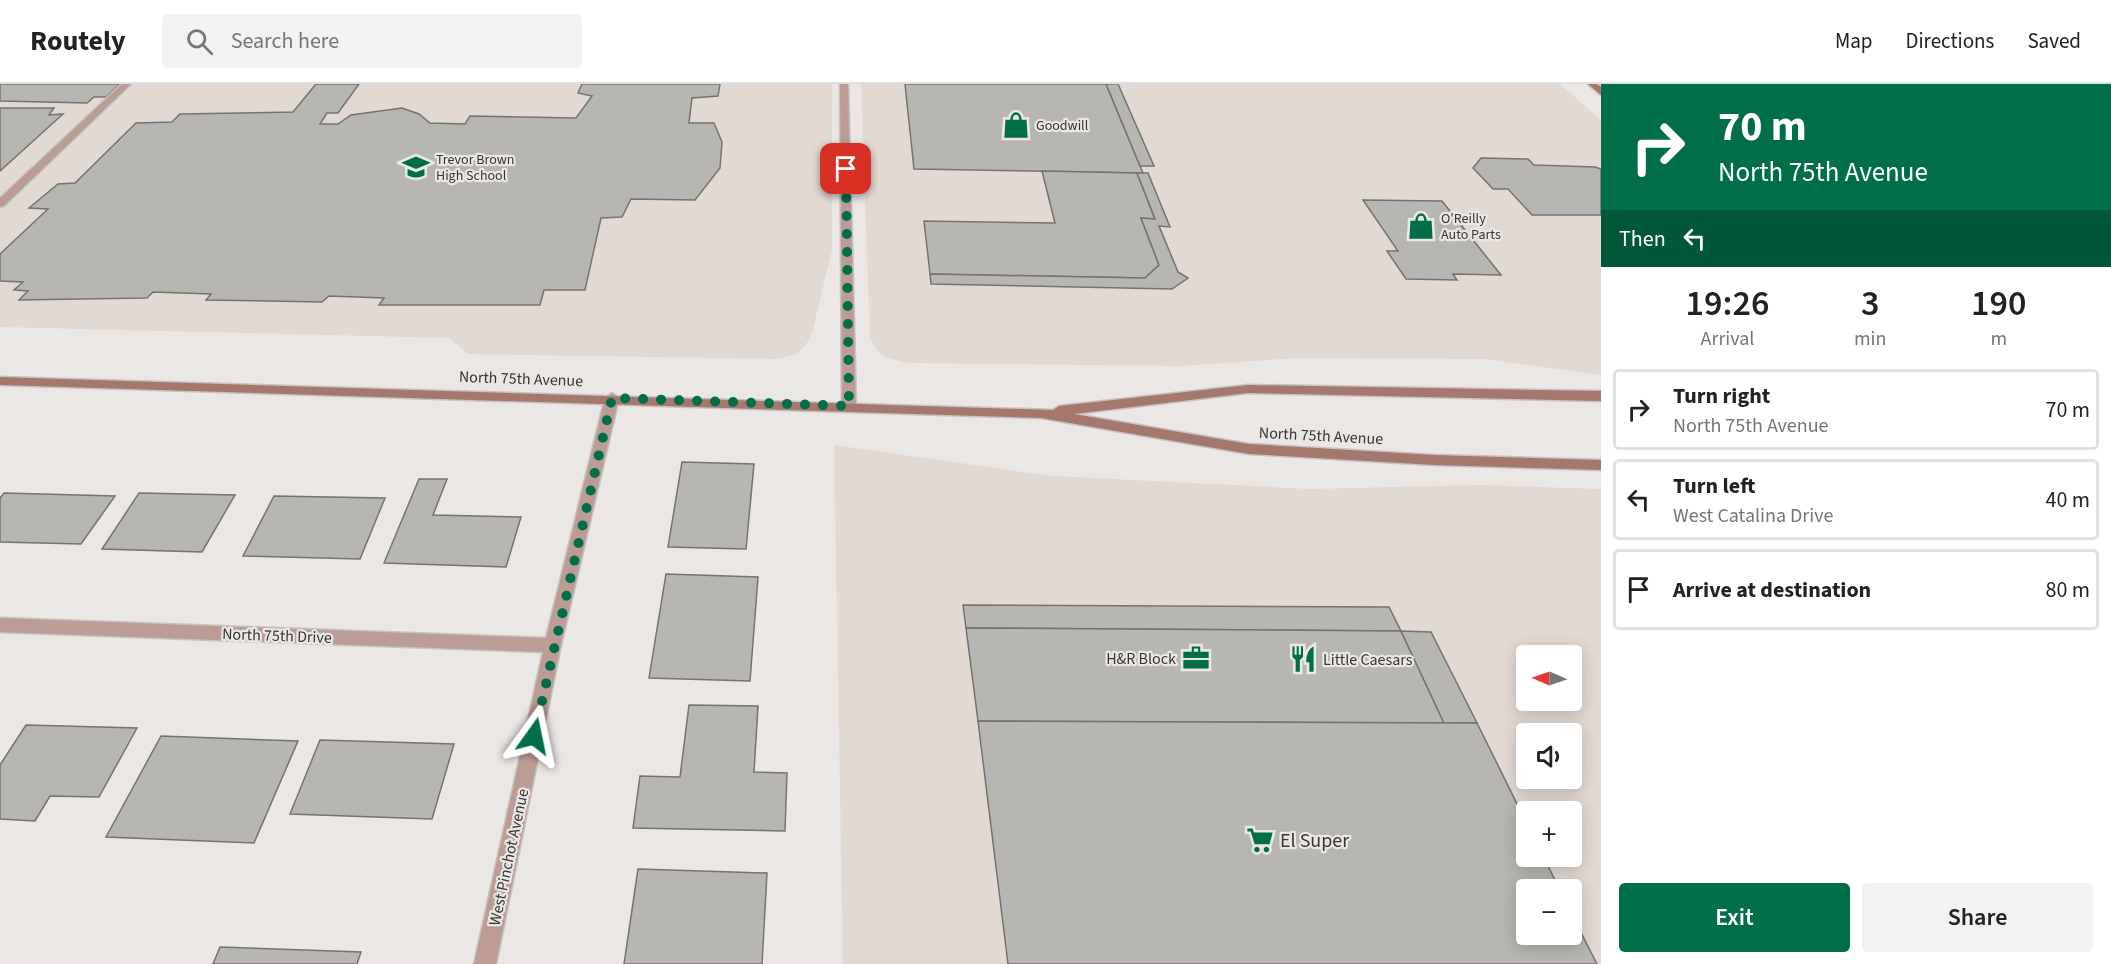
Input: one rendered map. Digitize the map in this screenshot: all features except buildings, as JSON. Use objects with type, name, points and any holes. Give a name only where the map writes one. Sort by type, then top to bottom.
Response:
[{"type":"main road","points":[[1592,84],[1601,92]]},
{"type":"main road","name":"North 75th Avenue","points":[[0,381],[612,398],[1041,413],[1249,449],[1434,460],[1601,465]]},
{"type":"main road","name":"North 75th Avenue","points":[[1041,413],[1248,389],[1601,396]]},
{"type":"street","points":[[0,204],[127,84]]},
{"type":"street","points":[[844,84],[849,406]]},
{"type":"street","name":"West Pinchot Avenue","points":[[485,964],[553,645],[612,398]]},
{"type":"street","name":"North 75th Drive","points":[[0,625],[553,645]]},
{"type":"shaded area","name":"Trevor Brown High School","points":[[0,84],[832,84],[832,249],[812,334],[805,346],[795,355],[776,359],[468,354],[449,338],[0,327]]},
{"type":"shaded area","points":[[861,84],[1560,84],[1601,120],[1601,375],[1485,359],[1297,358],[1180,366],[910,363],[887,358],[878,351],[870,339]]},
{"type":"shaded area","points":[[834,445],[1052,476],[1311,489],[1478,485],[1601,489],[1601,964],[843,964]]},
{"type":"place","name":"Goodwill","points":[[1016,125]]},
{"type":"place","name":"Trevor Brown High School","points":[[416,167]]},
{"type":"place","name":"O'Reilly Auto Parts","points":[[1421,226]]},
{"type":"place","name":"H&R Block","points":[[1196,658]]},
{"type":"place","name":"Little Caesars","points":[[1303,659]]},
{"type":"place","name":"El Super","points":[[1260,840]]},
{"type":"route","points":[[534,736],[612,398],[849,406],[846,169]]}]
